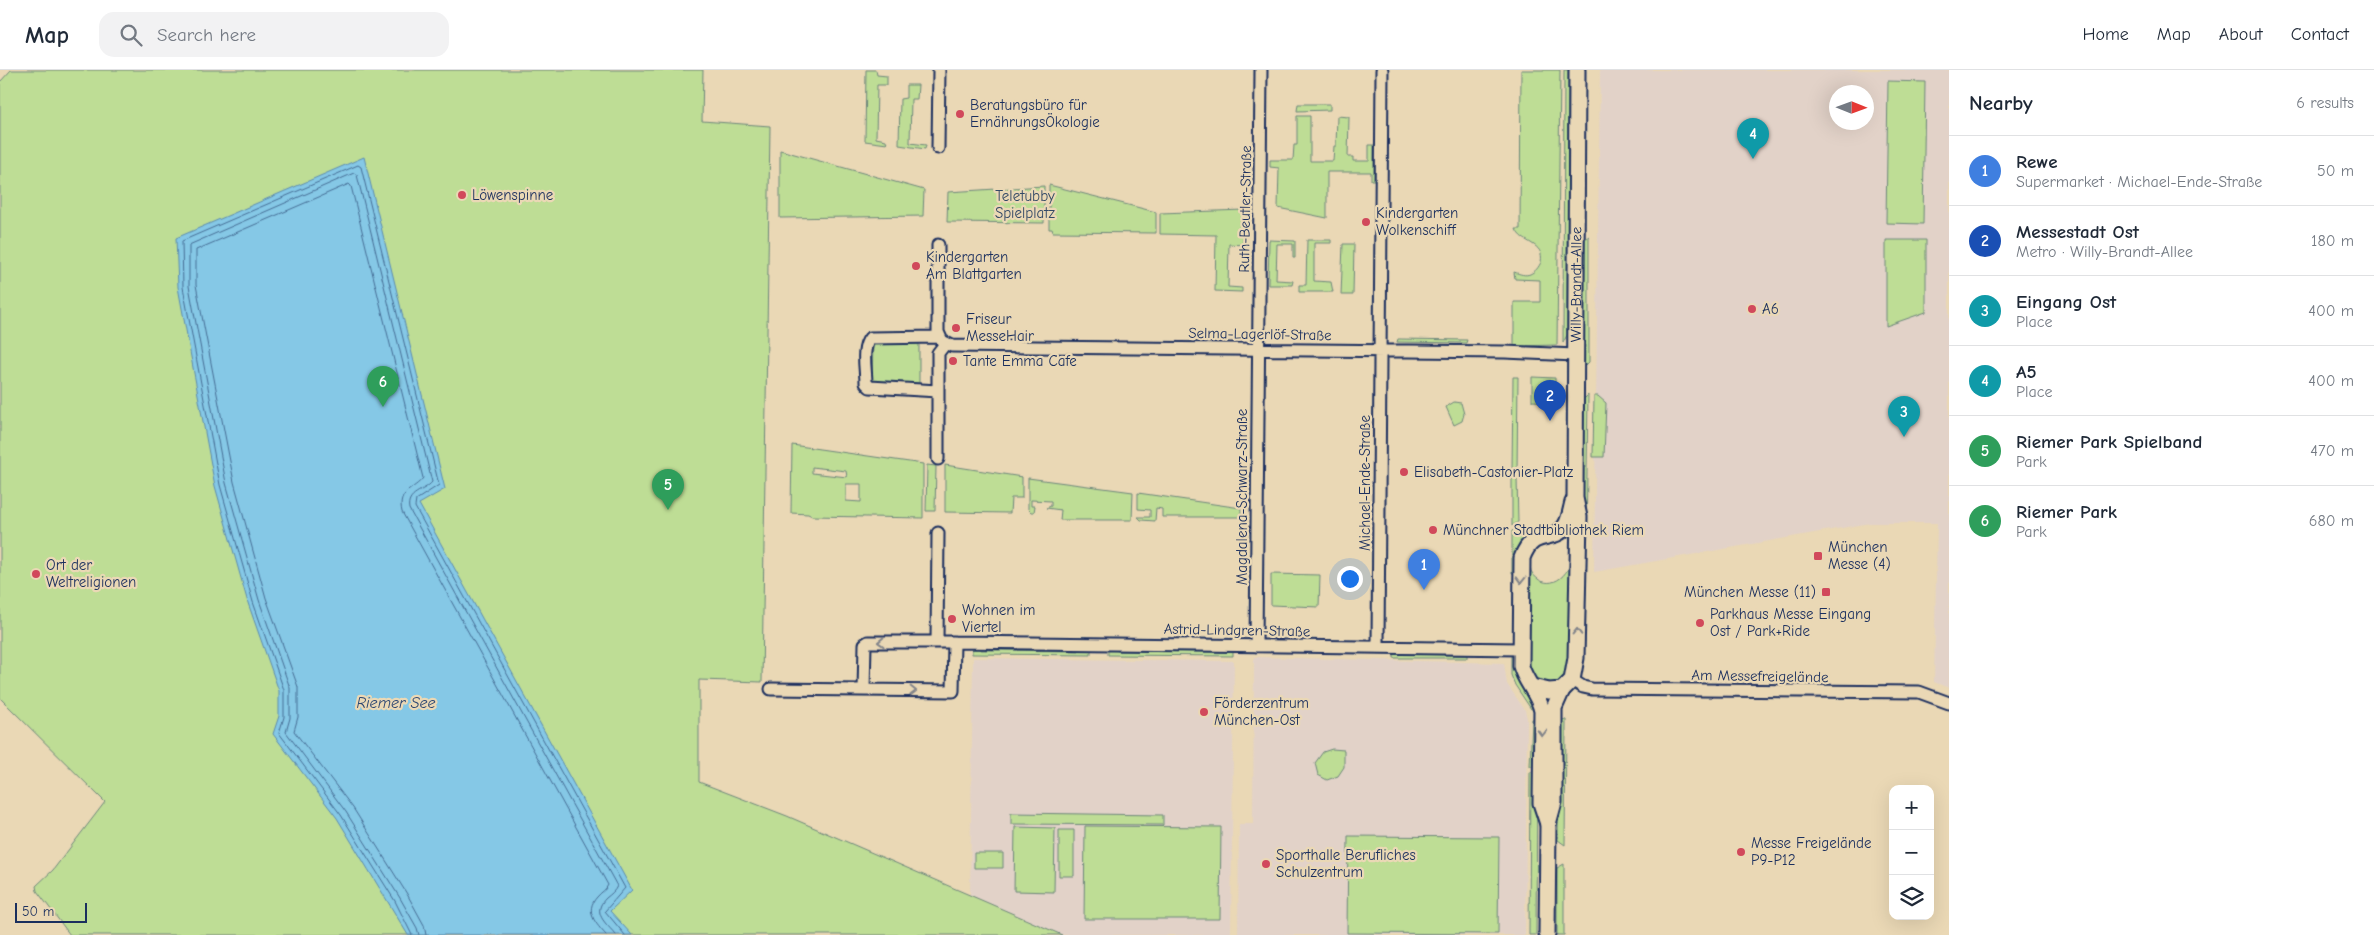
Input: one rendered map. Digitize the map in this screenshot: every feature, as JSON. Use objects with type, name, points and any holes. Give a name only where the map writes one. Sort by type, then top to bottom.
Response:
[{"type":"main road","name":"Willy-Brandt-Allee","points":[[1548,824],[1554,802],[1554,708],[1567,685],[1576,658],[1579,517],[1575,498],[1577,70]]},
{"type":"main road","name":"Willy-Brandt-Allee","points":[[1555,534],[1560,532],[1568,521],[1575,498]]},
{"type":"main road","points":[[1546,935],[1548,824],[1541,803],[1542,711],[1532,687],[1523,674],[1520,649],[1522,558],[1526,547],[1532,541],[1544,535],[1555,534],[1578,555]]},
{"type":"main road","points":[[1532,687],[1549,691],[1567,685]]},
{"type":"street","points":[[938,148],[939,70]]},
{"type":"street","name":"Ruth-Beutler-Straße","points":[[1258,349],[1261,70]]},
{"type":"street","name":"Michael-Ende-Straße","points":[[1378,647],[1382,70]]},
{"type":"street","points":[[938,245],[942,340],[938,353],[938,459]]},
{"type":"street","name":"Selma-Lagerlöf-Straße","points":[[938,390],[870,387],[866,383],[866,343],[870,338],[942,340],[966,347],[1380,350],[1575,355]]},
{"type":"street","name":"Magdalena-Schwarz-Straße","points":[[1256,646],[1258,349]]},
{"type":"street","points":[[937,642],[938,533]]},
{"type":"street","name":"Astrid-Lindgren-Straße","points":[[864,690],[864,644],[868,642],[1520,649]]},
{"type":"street","points":[[771,689],[953,691],[954,642]]},
{"type":"street","name":"Am Messefreigelände","points":[[1567,685],[1592,689],[1919,692],[1949,703]]},
{"type":"shaded area","points":[[1600,70],[1949,70],[1949,688],[1934,682],[1937,523],[1870,523],[1594,572]]},
{"type":"shaded area","points":[[1254,657],[1504,663],[1507,684],[1525,710],[1527,718],[1525,935],[1238,935],[1239,824],[1253,824]]},
{"type":"shaded area","points":[[973,658],[1234,661],[1231,935],[1062,935],[970,895]]},
{"type":"green space","points":[[11,70],[703,70],[702,121],[770,126],[762,682],[699,680],[699,782],[787,816],[1062,935],[70,935],[37,891],[36,886],[53,870],[105,802],[0,698],[0,82]]},
{"type":"green space","points":[[866,70],[876,70],[877,75],[887,76],[887,85],[877,85],[876,138],[886,140],[887,144],[865,141]]},
{"type":"green space","points":[[1521,70],[1560,70],[1557,345],[1514,346],[1514,302],[1540,302],[1540,280],[1515,279],[1514,272],[1528,275],[1537,269],[1541,262],[1541,255],[1536,247],[1523,238],[1516,229],[1520,229]]},
{"type":"green space","points":[[1564,70],[1568,70],[1568,72],[1567,335],[1563,343]]},
{"type":"green space","points":[[1888,81],[1925,82],[1923,224],[1886,223]]},
{"type":"green space","points":[[906,85],[918,85],[917,99],[911,99],[910,143],[926,145],[925,149],[899,145],[900,99],[906,98]]},
{"type":"green space","points":[[1298,104],[1330,104],[1330,110],[1297,111]]},
{"type":"green space","points":[[1297,116],[1310,116],[1310,161],[1333,161],[1334,146],[1336,146],[1337,116],[1349,117],[1348,157],[1353,157],[1353,161],[1369,161],[1369,145],[1374,145],[1374,180],[1371,180],[1371,172],[1327,172],[1327,218],[1278,208],[1279,168],[1270,167],[1270,160],[1293,160],[1294,145],[1297,145]]},
{"type":"green space","points":[[780,150],[924,190],[923,216],[780,218]]},
{"type":"green space","points":[[1049,185],[1156,212],[1156,233],[1053,232],[1052,229],[1049,229]]},
{"type":"green space","name":"Teletubby Spielplatz","points":[[1044,186],[1044,223],[947,222],[948,192]]},
{"type":"green space","points":[[1244,210],[1243,245],[1229,244],[1228,287],[1242,288],[1242,292],[1215,291],[1216,235],[1160,234],[1160,213]]},
{"type":"green space","points":[[1589,236],[1589,362],[1584,367],[1585,239]]},
{"type":"green space","points":[[1269,240],[1295,241],[1295,258],[1293,258],[1293,244],[1277,244],[1276,280],[1293,281],[1292,285],[1268,285]]},
{"type":"green space","points":[[1307,240],[1331,240],[1331,243],[1314,243],[1314,281],[1331,282],[1333,292],[1299,292],[1299,285],[1306,285]]},
{"type":"green space","points":[[1886,240],[1926,240],[1926,312],[1886,326]]},
{"type":"green space","points":[[1343,244],[1354,244],[1353,295],[1341,295]]},
{"type":"green space","points":[[1398,339],[1467,340],[1466,343],[1397,342]]},
{"type":"green space","points":[[873,343],[919,344],[919,383],[872,383]]},
{"type":"green space","points":[[1513,377],[1518,377],[1517,472],[1512,472]]},
{"type":"green space","points":[[1532,377],[1555,378],[1555,402],[1532,401]]},
{"type":"green space","points":[[1588,395],[1586,546],[1582,546],[1584,399]]},
{"type":"green space","points":[[1594,396],[1598,396],[1606,403],[1604,457],[1593,457]]},
{"type":"green space","points":[[1454,402],[1461,403],[1464,414],[1462,421],[1454,425],[1446,407]]},
{"type":"green space","points":[[792,445],[923,464],[923,518],[812,516],[791,513]],"holes":[[[812,467],[846,471],[847,477],[812,473]],[[846,484],[861,484],[861,502],[846,501]]]},
{"type":"green space","points":[[927,465],[936,466],[935,511],[926,511]]},
{"type":"green space","points":[[945,465],[1022,477],[1022,498],[1011,498],[1010,513],[945,512]]},
{"type":"green space","points":[[1028,478],[1133,492],[1132,520],[1060,520],[1061,510],[1046,508],[1051,506],[1051,501],[1031,500],[1031,506],[1035,506],[1034,512],[1031,512],[1028,509]]},
{"type":"green space","points":[[1512,478],[1517,478],[1518,522],[1512,526]]},
{"type":"green space","points":[[1138,493],[1241,508],[1241,517],[1162,517],[1162,509],[1156,508],[1155,521],[1141,520],[1138,517],[1150,517],[1150,510],[1138,509]]},
{"type":"green space","points":[[1520,527],[1526,537],[1518,550],[1516,573],[1512,573],[1512,531]]},
{"type":"green space","points":[[1528,564],[1537,578],[1548,582],[1560,578],[1566,573],[1570,565],[1569,668],[1561,680],[1556,683],[1544,684],[1538,681],[1528,670]]},
{"type":"green space","points":[[1271,574],[1320,575],[1319,607],[1271,605]]},
{"type":"green space","points":[[972,647],[981,647],[981,650],[1079,651],[1080,648],[1091,648],[1091,655],[972,654]]},
{"type":"green space","points":[[1108,648],[1117,648],[1117,651],[1229,652],[1229,649],[1233,649],[1233,656],[1108,655]]},
{"type":"green space","points":[[1394,654],[1467,655],[1467,658],[1394,658]]},
{"type":"green space","points":[[1511,654],[1519,682],[1537,709],[1531,709],[1515,685],[1511,675]]},
{"type":"green space","points":[[1532,719],[1538,719],[1537,766],[1530,766]]},
{"type":"green space","points":[[1559,719],[1566,720],[1565,845],[1558,840]]},
{"type":"green space","points":[[1332,749],[1344,750],[1344,767],[1338,776],[1327,780],[1318,775],[1315,763],[1323,752]]},
{"type":"green space","points":[[1530,772],[1537,772],[1536,935],[1529,935]]},
{"type":"green space","points":[[1011,813],[1163,815],[1163,825],[1011,824]]},
{"type":"green space","points":[[1085,826],[1221,827],[1220,919],[1084,919]]},
{"type":"green space","points":[[1015,827],[1055,828],[1054,892],[1014,891]]},
{"type":"green space","points":[[1059,830],[1074,830],[1074,876],[1059,876]]},
{"type":"green space","points":[[1348,836],[1499,837],[1498,934],[1347,933]]},
{"type":"green space","points":[[974,853],[1003,853],[1003,868],[974,868]]},
{"type":"green space","points":[[1564,864],[1564,935],[1557,935],[1557,868]]},
{"type":"water","name":"Riemer See","points":[[364,157],[445,489],[419,504],[632,890],[610,911],[632,935],[408,935],[337,818],[273,734],[279,716],[279,691],[248,603],[215,486],[178,287],[176,238]]},
{"type":"place","name":"Beratungsbüro für ErnährungsÖkologie","points":[[960,114]]},
{"type":"place","name":"A5","points":[[1753,159]]},
{"type":"place","name":"Löwenspinne","points":[[462,195]]},
{"type":"place","name":"Kindergarten Wolkenschiff","points":[[1366,222]]},
{"type":"place","name":"Kindergarten Am Blattgarten","points":[[916,266]]},
{"type":"place","name":"A6","points":[[1752,309]]},
{"type":"place","name":"Friseur MesseHair","points":[[956,328]]},
{"type":"place","name":"Tante Emma Cafe","points":[[953,361]]},
{"type":"place","name":"Riemer Park","points":[[383,407]]},
{"type":"place","name":"Messestadt Ost","points":[[1550,421]]},
{"type":"place","name":"Eingang Ost","points":[[1904,437]]},
{"type":"place","name":"Elisabeth-Castonier-Platz","points":[[1404,472]]},
{"type":"place","name":"Riemer Park Spielband","points":[[668,510]]},
{"type":"place","name":"Münchner Stadtbibliothek Riem","points":[[1433,530]]},
{"type":"place","name":"München Messe (4)","points":[[1818,556]]},
{"type":"place","name":"Ort der Weltreligionen","points":[[36,574]]},
{"type":"place","name":"Rewe","points":[[1424,590]]},
{"type":"place","name":"München Messe (11)","points":[[1826,592]]},
{"type":"place","name":"Wohnen im Viertel","points":[[952,619]]},
{"type":"place","name":"Parkhaus Messe Eingang Ost / Park+Ride","points":[[1700,623]]},
{"type":"place","name":"Förderzentrum München-Ost","points":[[1204,712]]},
{"type":"place","name":"Messe Freigelände P9-P12","points":[[1741,852]]},
{"type":"place","name":"Sporthalle Berufliches Schulzentrum","points":[[1266,864]]}]
